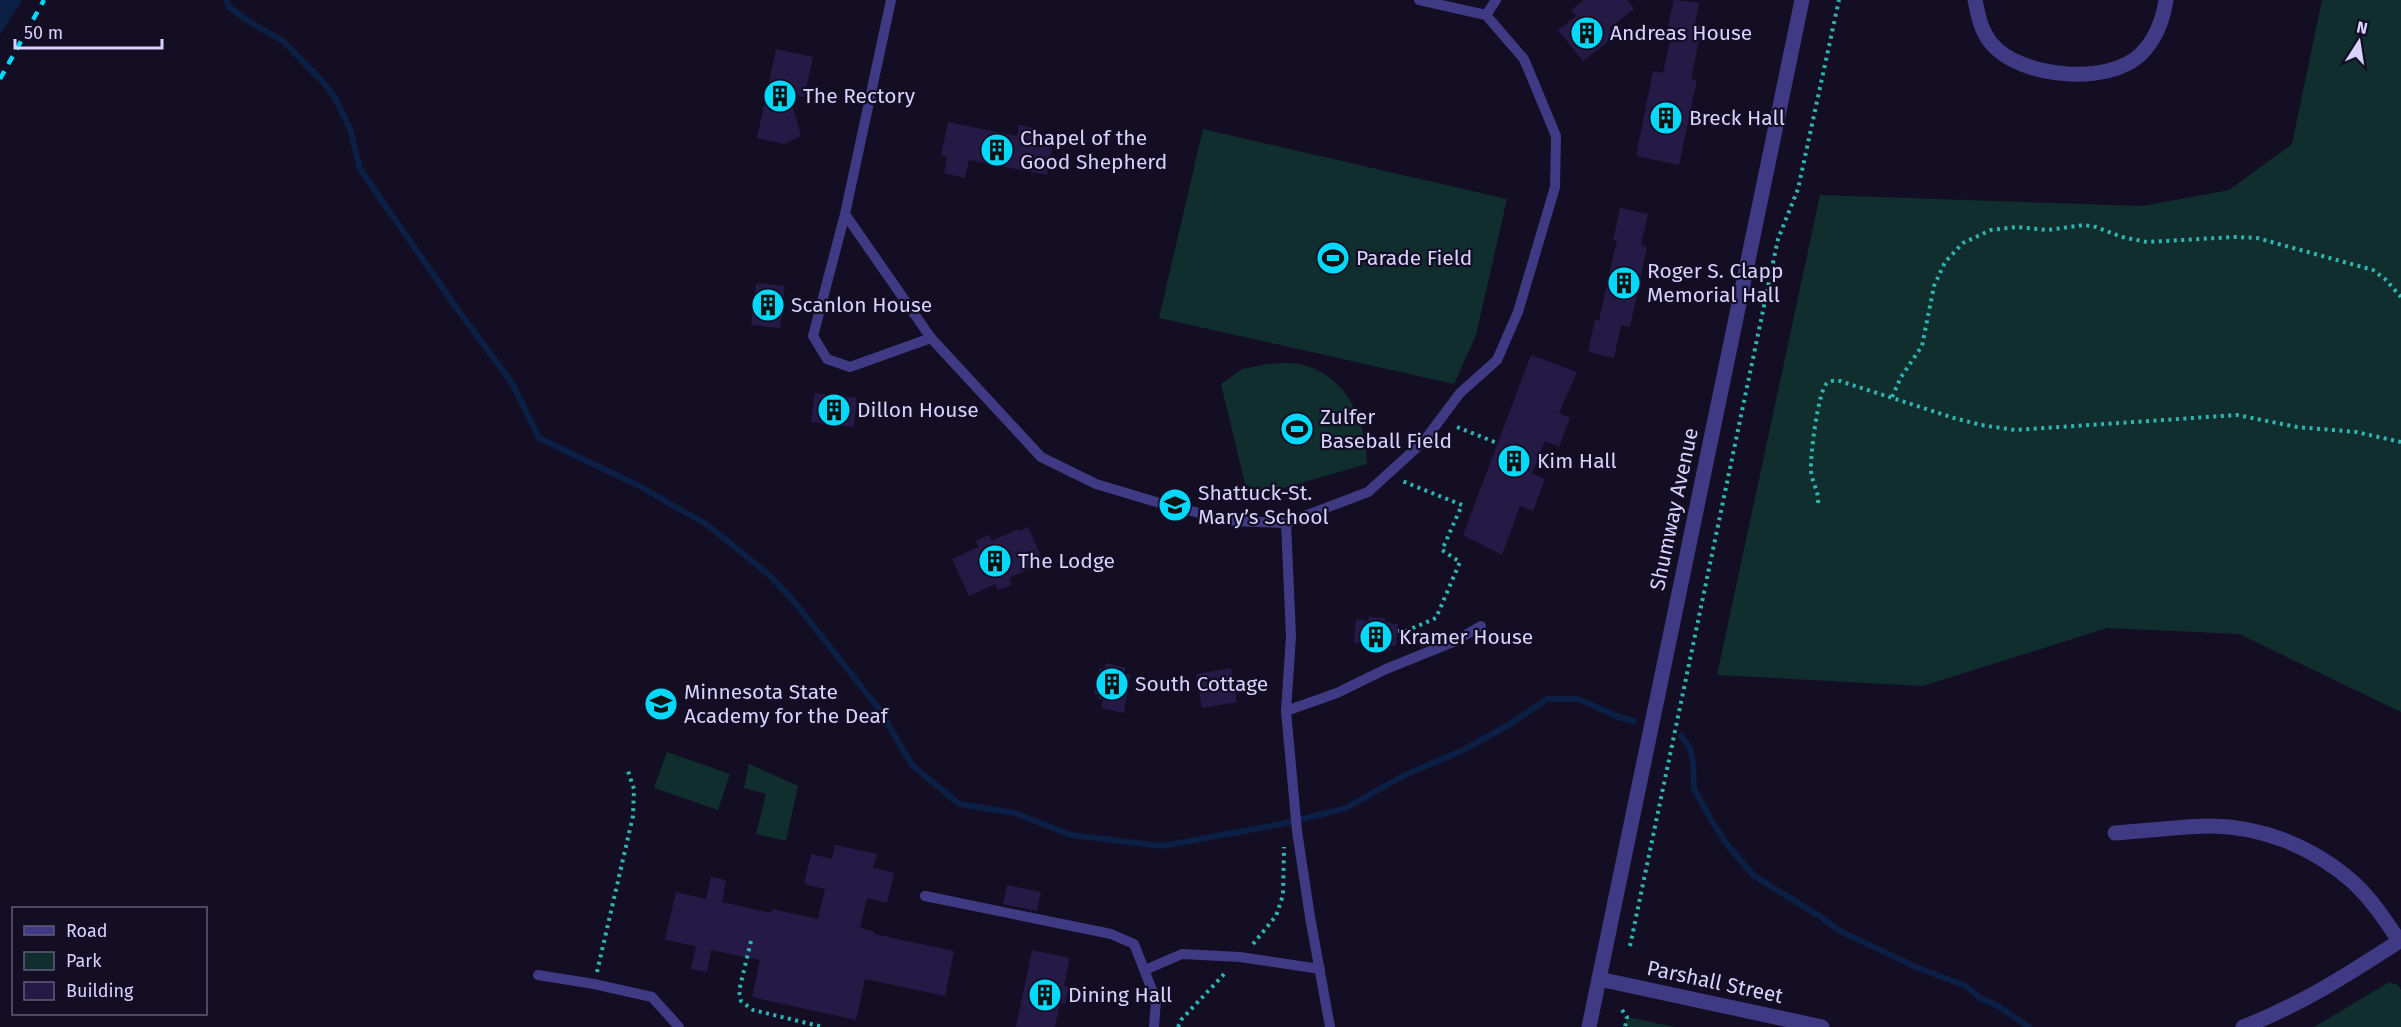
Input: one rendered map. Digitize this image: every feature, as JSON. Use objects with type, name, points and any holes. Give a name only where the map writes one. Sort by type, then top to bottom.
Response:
[{"type":"street","name":"Shumway Avenue","points":[[1589,1027],[1802,0]]},
{"type":"street","points":[[1976,0],[1979,21],[1991,43],[2008,58],[2031,68],[2073,74],[2096,73],[2117,67],[2140,56],[2154,37],[2166,0]]},
{"type":"street","points":[[2115,833],[2207,826],[2264,833],[2290,842],[2319,858],[2354,883],[2382,914],[2400,942],[2332,985],[2275,1015],[2243,1027]]},
{"type":"street","name":"Parshall Street","points":[[1599,979],[1822,1027]]},
{"type":"lane","points":[[891,0],[845,214],[813,336],[827,359],[850,367],[931,338]]},
{"type":"lane","points":[[845,214],[931,338],[1041,457],[1096,484],[1163,504],[1231,521],[1286,523],[1368,492],[1424,441],[1460,393],[1497,360],[1518,312],[1555,187],[1556,136],[1524,60],[1486,15],[1419,0]]},
{"type":"lane","points":[[1486,15],[1496,0]]},
{"type":"lane","points":[[1286,523],[1291,636],[1286,711],[1297,831],[1330,1027]]},
{"type":"lane","points":[[1286,711],[1337,693],[1386,669],[1453,642],[1480,626]]},
{"type":"lane","points":[[925,896],[1111,933],[1134,944],[1156,1000],[1154,1027]]},
{"type":"lane","points":[[1144,970],[1182,954],[1240,957],[1320,969]]},
{"type":"lane","points":[[538,975],[652,997],[679,1027]]},
{"type":"path","points":[[1630,946],[1778,239],[1798,189],[1839,0]]},
{"type":"path","points":[[1892,397],[1901,377],[1922,346],[1934,286],[1945,262],[1963,243],[1975,236],[2004,227],[2048,230],[2084,225],[2121,237],[2148,242],[2235,237],[2273,241],[2373,270],[2385,279],[2401,297]]},
{"type":"path","points":[[1818,503],[1819,496],[1811,470],[1816,422],[1826,383],[1833,380],[1963,420],[2015,430],[2237,415],[2297,427],[2356,432],[2401,442]]},
{"type":"path","points":[[1457,427],[1497,443]]},
{"type":"path","points":[[1398,631],[1406,631],[1436,618],[1460,562],[1442,550],[1462,505],[1401,480]]},
{"type":"path","points":[[594,984],[633,816],[634,789],[628,771]]},
{"type":"path","points":[[1178,1027],[1181,1020],[1276,916],[1283,895],[1282,853],[1285,842]]},
{"type":"path","points":[[751,941],[739,991],[741,1001],[753,1010],[823,1027]]},
{"type":"path","points":[[1622,1010],[1627,1017],[1625,1027]]},
{"type":"green space","points":[[2322,0],[2401,0],[2401,712],[2239,634],[2107,628],[1923,686],[1717,675],[1820,195],[2142,206],[2229,190],[2292,144]]},
{"type":"green space","name":"Parade Field","points":[[1203,129],[1507,199],[1476,335],[1454,384],[1159,318]]},
{"type":"green space","name":"Zulfer Baseball Field","points":[[1295,363],[1316,369],[1341,388],[1351,401],[1358,416],[1366,447],[1367,464],[1263,494],[1245,484],[1221,384],[1242,369],[1267,364]]},
{"type":"green space","points":[[667,752],[730,774],[718,810],[654,788]]},
{"type":"green space","points":[[749,764],[798,786],[786,841],[756,834],[766,794],[744,788]]},
{"type":"green space","points":[[2389,982],[2398,985],[2401,990],[2401,1027],[2314,1027]]},
{"type":"green space","points":[[1627,1017],[1675,1027],[1625,1027]]},
{"type":"water","points":[[0,0],[22,0],[0,35]]},
{"type":"building","name":"Andreas House","points":[[1584,0],[1627,0],[1634,9],[1609,28],[1615,36],[1583,61],[1558,30],[1576,16],[1571,10]]},
{"type":"building","name":"Breck Hall","points":[[1674,0],[1699,3],[1695,24],[1702,26],[1691,79],[1697,80],[1679,165],[1636,156],[1653,71],[1663,73],[1673,27],[1668,26]]},
{"type":"building","name":"The Rectory","points":[[776,49],[813,57],[804,97],[789,94],[801,136],[784,144],[757,138]]},
{"type":"building","name":"Chapel of the Good Shepherd","points":[[948,122],[1017,136],[1019,125],[1038,129],[1036,140],[1053,143],[1047,175],[969,160],[965,178],[944,173],[947,157],[941,156]]},
{"type":"building","name":"Roger S. Clapp Memorial Hall","points":[[1620,208],[1648,214],[1641,245],[1647,247],[1630,327],[1621,325],[1614,358],[1588,352],[1595,320],[1599,320],[1617,240],[1613,240]]},
{"type":"building","name":"Scanlon House","points":[[756,283],[785,286],[780,328],[751,325]]},
{"type":"building","name":"Kim Hall","points":[[1531,355],[1577,372],[1559,413],[1570,418],[1559,447],[1545,441],[1532,474],[1545,479],[1533,511],[1520,506],[1502,555],[1463,535]]},
{"type":"building","name":"Dillon House","points":[[815,393],[857,398],[854,427],[811,422]]},
{"type":"building","name":"The Lodge","points":[[1028,527],[1042,559],[1033,563],[1035,566],[1009,578],[1012,585],[998,590],[995,584],[969,596],[952,559],[978,547],[976,541],[989,535],[992,541]]},
{"type":"building","name":"Kramer House","points":[[1369,617],[1385,618],[1385,622],[1398,624],[1396,646],[1390,646],[1390,651],[1367,649],[1367,644],[1354,643],[1356,619],[1368,621]]},
{"type":"building","name":"South Cottage","points":[[1106,663],[1126,668],[1124,673],[1130,675],[1124,713],[1101,708],[1103,700],[1098,699],[1099,695],[1094,694],[1100,668],[1104,669]]},
{"type":"building","points":[[1231,668],[1237,702],[1202,708],[1196,674]]},
{"type":"building","points":[[835,845],[877,854],[873,868],[894,873],[887,903],[867,898],[860,928],[875,932],[874,934],[954,951],[945,996],[865,979],[856,1020],[752,997],[760,960],[711,950],[707,972],[691,969],[696,946],[665,940],[676,892],[706,899],[711,877],[726,880],[722,902],[771,913],[772,909],[818,919],[825,889],[804,884],[811,854],[832,859]]},
{"type":"building","points":[[1007,885],[1041,892],[1037,911],[1003,904]]},
{"type":"building","name":"Dining Hall","points":[[1032,950],[1070,958],[1064,986],[1069,987],[1065,1004],[1060,1003],[1055,1027],[1016,1027]]},
{"type":"waterway","points":[[226,0],[229,7],[245,19],[283,41],[324,83],[335,98],[350,129],[360,169],[512,383],[539,438],[639,486],[706,524],[767,573],[792,599],[879,709],[912,765],[959,804],[1015,813],[1071,835],[1162,846],[1282,824],[1346,808],[1405,775],[1461,751],[1507,726],[1547,699],[1578,699],[1634,721]]},
{"type":"waterway","points":[[1681,736],[1690,748],[1694,789],[1726,843],[1754,876],[1818,915],[1838,930],[1916,967],[1966,986],[1980,998],[1998,1006],[2029,1027]]},
{"type":"railway","points":[[0,79],[44,0]]},
{"type":"place","name":"Andreas House","points":[[1587,33]]},
{"type":"place","name":"The Rectory","points":[[780,96]]},
{"type":"place","name":"Breck Hall","points":[[1666,118]]},
{"type":"place","name":"Chapel of the Good Shepherd","points":[[997,150]]},
{"type":"place","name":"Parade Field","points":[[1333,258]]},
{"type":"place","name":"Roger S. Clapp Memorial Hall","points":[[1624,283]]},
{"type":"place","name":"Scanlon House","points":[[768,305]]},
{"type":"place","name":"Dillon House","points":[[834,410]]},
{"type":"place","name":"Zulfer Baseball Field","points":[[1297,429]]},
{"type":"place","name":"Kim Hall","points":[[1514,461]]},
{"type":"place","name":"Shattuck-St. Mary’s School","points":[[1175,505]]},
{"type":"place","name":"The Lodge","points":[[995,561]]},
{"type":"place","name":"Kramer House","points":[[1376,637]]},
{"type":"place","name":"South Cottage","points":[[1112,684]]},
{"type":"place","name":"Minnesota State Academy for the Deaf","points":[[661,704]]},
{"type":"place","name":"Dining Hall","points":[[1045,995]]}]
